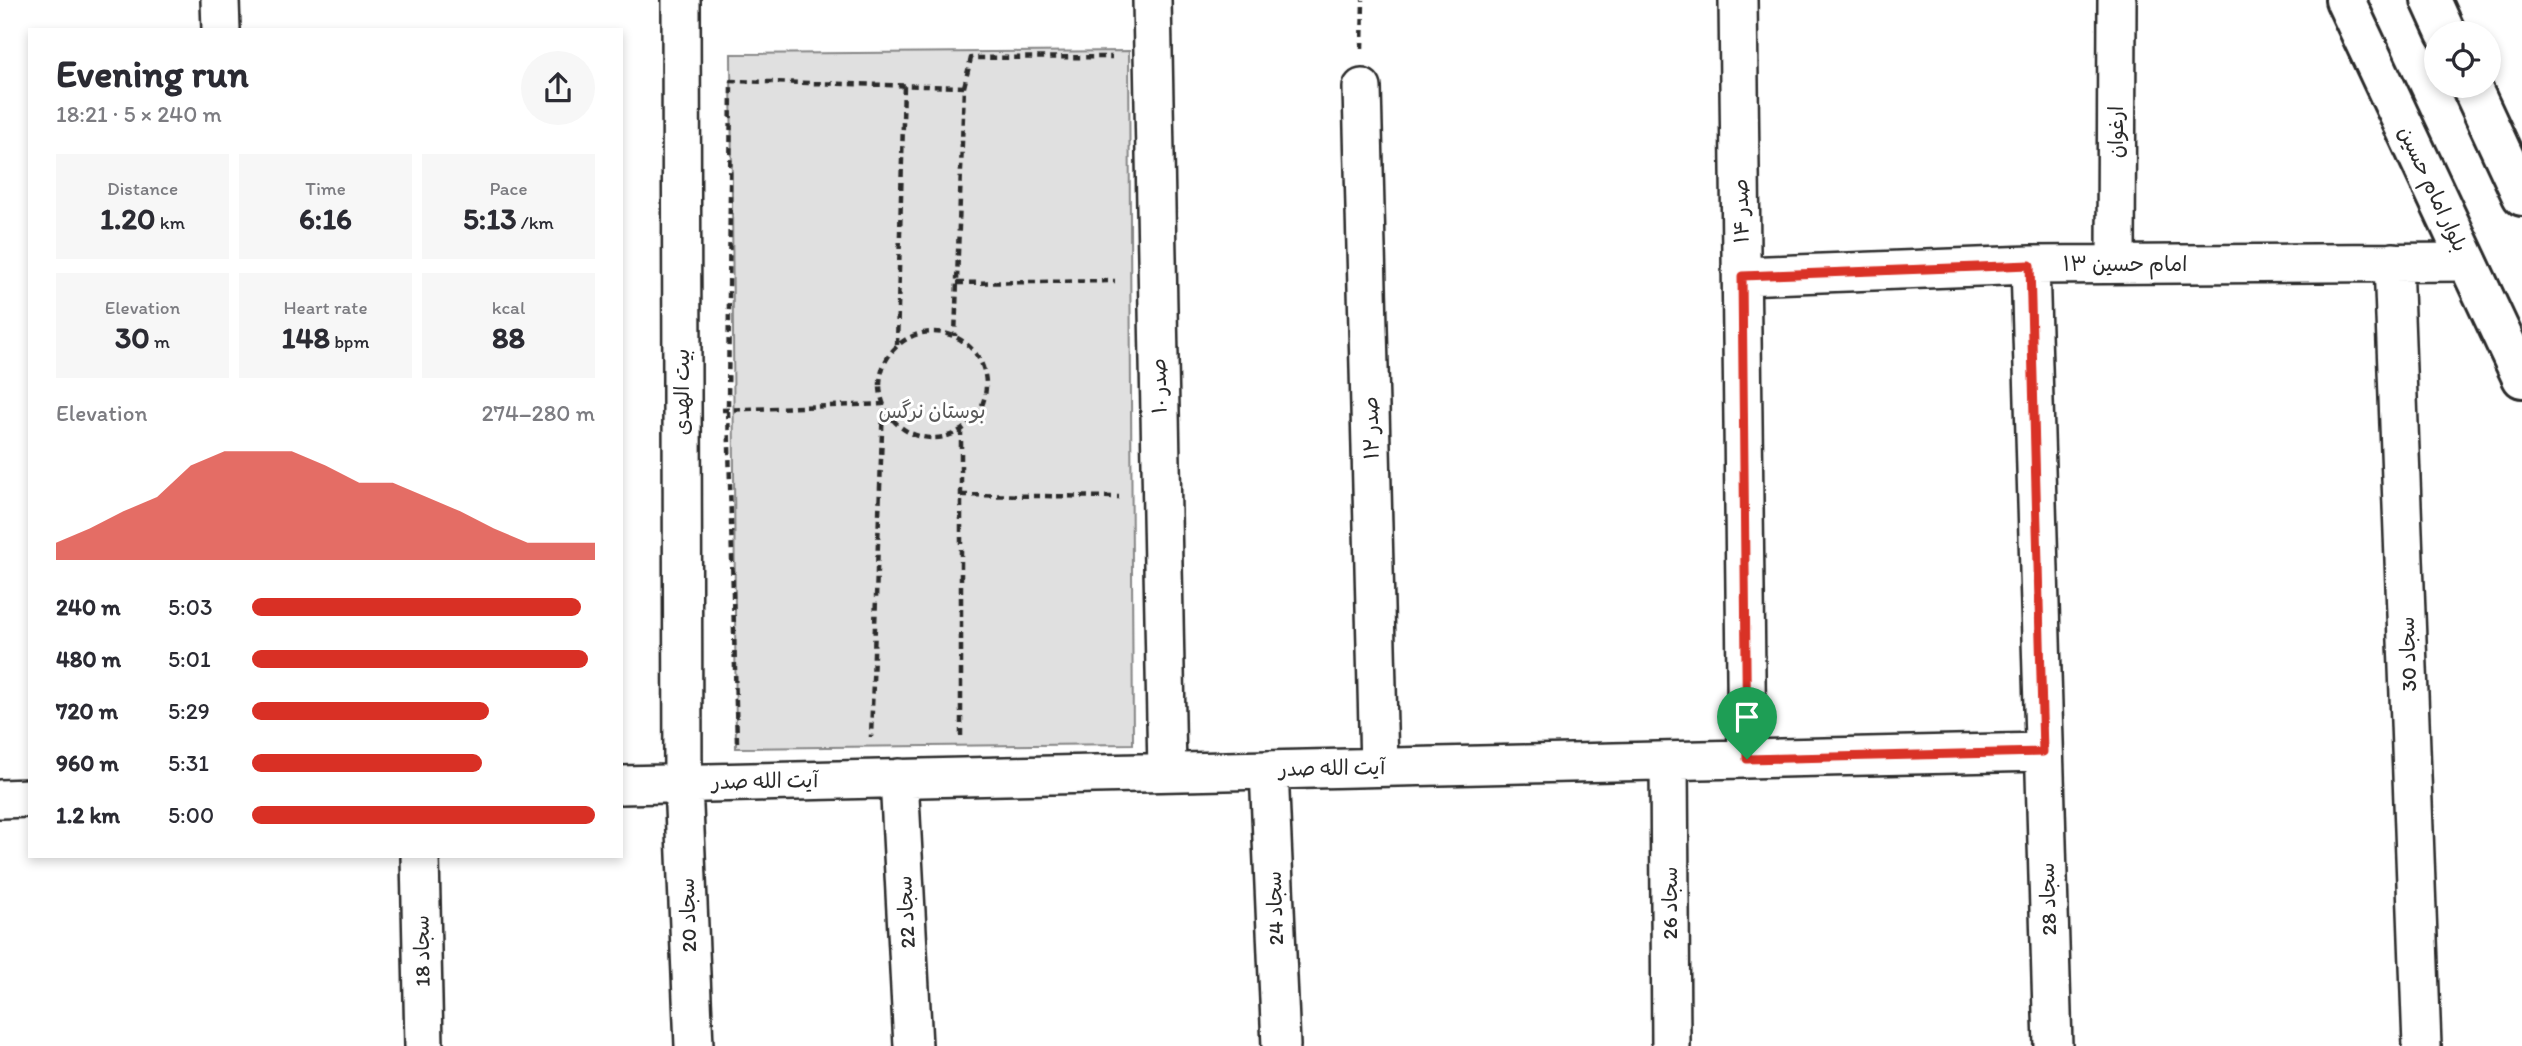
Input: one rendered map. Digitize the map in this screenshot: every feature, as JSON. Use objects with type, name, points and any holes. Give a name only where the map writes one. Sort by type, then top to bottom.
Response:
[{"type":"main road","name":"بلوار امام حسین","points":[[2345,0],[2522,378]]},
{"type":"main road","points":[[2431,0],[2441,21]]},
{"type":"main road","points":[[2477,98],[2522,196]]},
{"type":"street","points":[[220,0],[221,28]]},
{"type":"street","name":"بیت الهدی","points":[[681,0],[683,783]]},
{"type":"street","name":"صدر ۱۰","points":[[1152,0],[1167,772]]},
{"type":"street","name":"صدر ۱۴","points":[[1738,0],[1747,759]]},
{"type":"street","name":"ارغوان","points":[[2116,264],[2117,0]]},
{"type":"street","name":"صدر ۱۲","points":[[1362,88],[1379,767]]},
{"type":"street","name":"سجاد 30","points":[[2393,262],[2422,1046]]},
{"type":"street","name":"امام حسین ۱۳","points":[[1742,276],[2030,265],[2468,262]]},
{"type":"street","name":"سجاد 28","points":[[2030,265],[2053,1046]]},
{"type":"street","name":"آیت الله صدر","points":[[623,785],[2043,752]]},
{"type":"street","name":"سجاد 26","points":[[1669,761],[1671,1046]]},
{"type":"street","name":"سجاد 24","points":[[1269,770],[1280,1046]]},
{"type":"street","name":"سجاد 22","points":[[899,778],[913,1046]]},
{"type":"street","name":"سجاد 20","points":[[683,783],[694,1046]]},
{"type":"street","points":[[0,799],[28,798]]},
{"type":"street","name":"سجاد 18","points":[[420,858],[424,1046]]},
{"type":"path","points":[[1362,88],[1363,0]]},
{"type":"path","points":[[955,337],[964,87],[971,58],[1112,56],[1112,70]]},
{"type":"path","points":[[750,741],[736,742],[728,410],[731,81],[964,87]]},
{"type":"path","points":[[897,346],[904,85]]},
{"type":"path","points":[[1115,268],[1116,295]]},
{"type":"path","points":[[957,283],[1115,281]]},
{"type":"path","points":[[859,737],[873,737],[883,404],[880,383],[884,363],[897,346],[915,335],[935,332],[955,337],[972,349],[983,366],[986,387],[981,408],[969,425],[951,435],[931,439],[910,434],[894,422],[883,404]]},
{"type":"path","points":[[682,411],[883,404]]},
{"type":"path","points":[[949,736],[962,736],[961,430]]},
{"type":"path","points":[[961,495],[1119,498],[1118,484]]},
{"type":"green space","name":"بوستان نرگس","points":[[1129,51],[1133,744],[736,748],[731,54]]},
{"type":"route","points":[[2030,265],[2043,752],[1747,759],[1742,276],[2030,265]]}]
